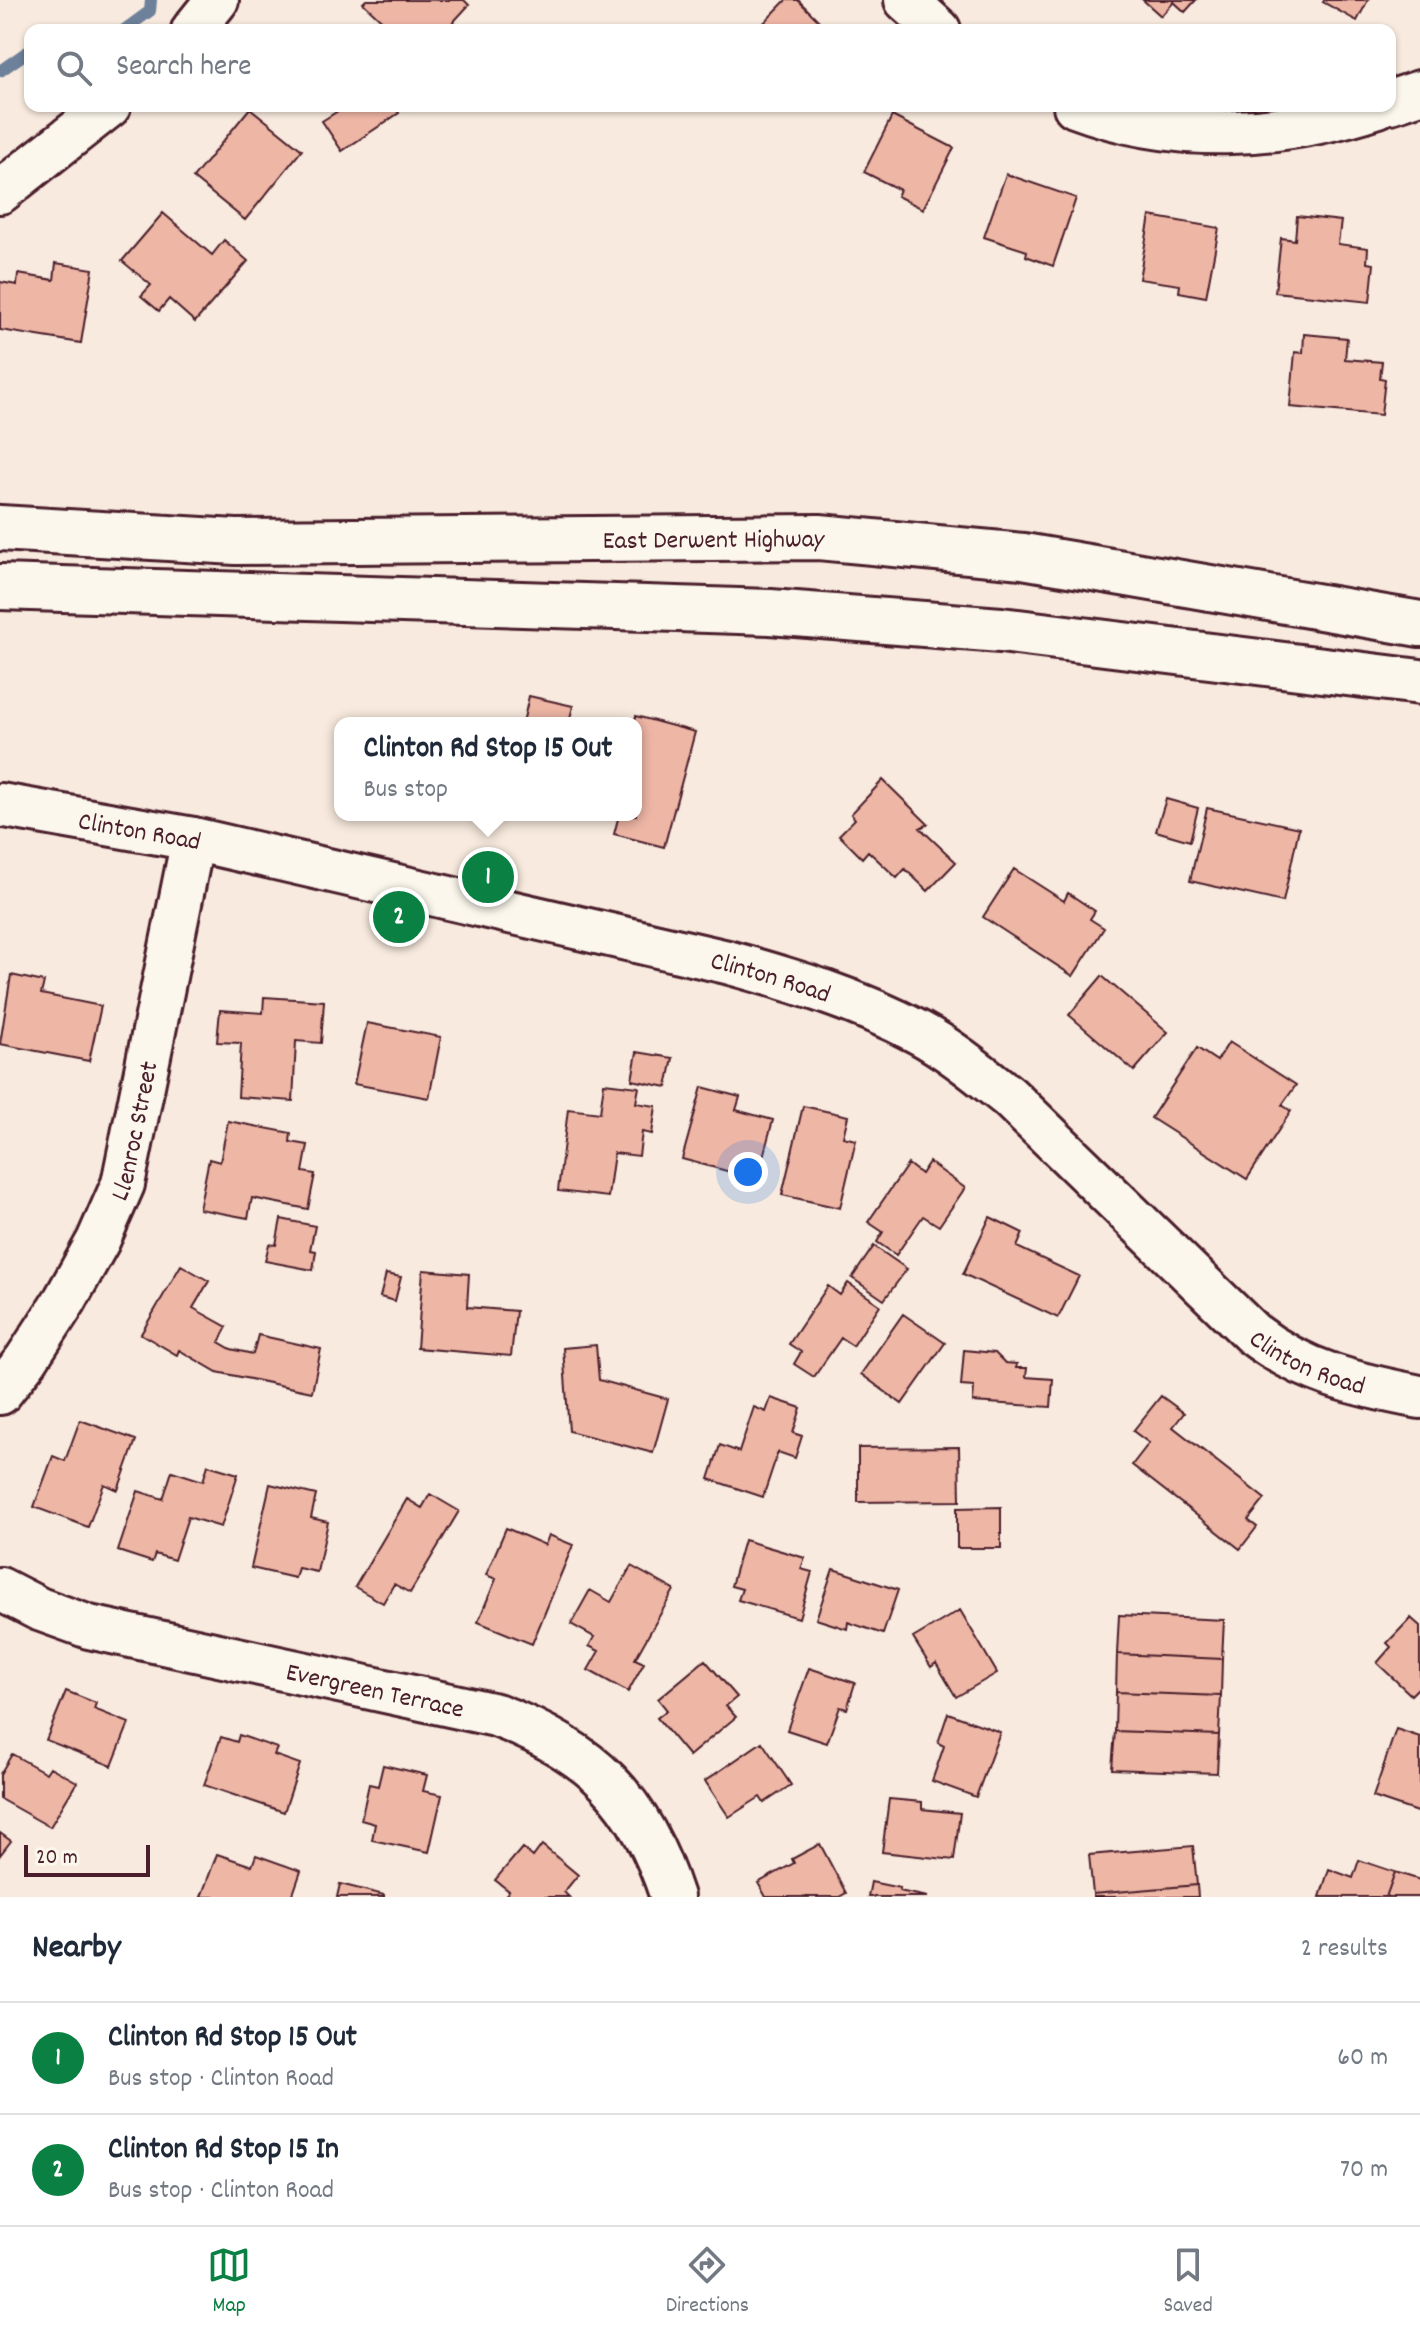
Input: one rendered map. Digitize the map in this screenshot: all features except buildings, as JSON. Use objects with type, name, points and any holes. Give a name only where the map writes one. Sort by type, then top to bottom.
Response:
[{"type":"main road","name":"East Derwent Highway","points":[[0,528],[236,542],[819,537],[1023,556],[1420,624]]},
{"type":"main road","points":[[0,587],[770,612],[1001,630],[1420,682]]},
{"type":"street","points":[[198,24],[217,0]]},
{"type":"street","points":[[906,0],[932,24]]},
{"type":"street","points":[[1396,100],[1420,92]]},
{"type":"street","points":[[0,192],[101,112]]},
{"type":"street","points":[[1090,112],[1144,125],[1210,134],[1273,131],[1360,112]]},
{"type":"street","name":"Clinton Road","points":[[0,805],[193,839],[727,962],[801,983],[865,1008],[918,1032],[1009,1097],[1252,1333],[1279,1354],[1312,1370],[1381,1390],[1420,1397]]},
{"type":"street","name":"Llenroc Street","points":[[0,1393],[26,1360],[65,1300],[98,1241],[123,1184],[193,839]]},
{"type":"street","name":"Evergreen Terrace","points":[[0,1589],[39,1609],[89,1627],[496,1715],[538,1731],[606,1779],[636,1816],[662,1867],[672,1897]]},
{"type":"waterway","points":[[132,24],[150,11],[151,0]]},
{"type":"waterway","points":[[0,71],[24,54]]},
{"type":"place","name":"Clinton Rd Stop 15 Out","points":[[488,877]]},
{"type":"place","name":"Clinton Rd Stop 15 In","points":[[399,917]]}]
